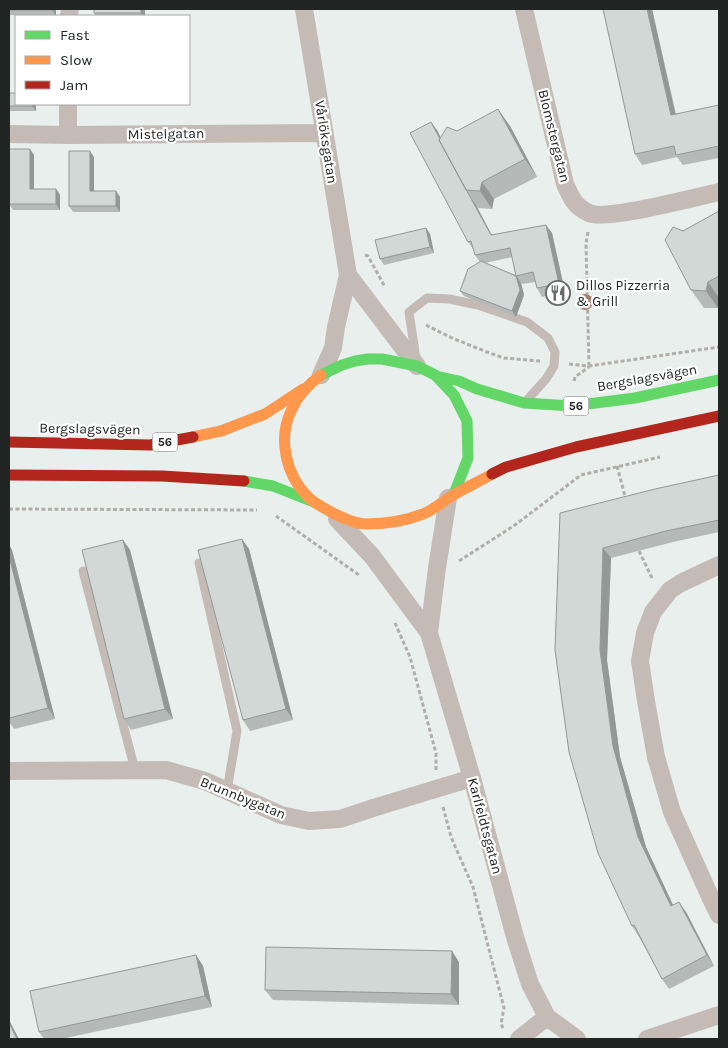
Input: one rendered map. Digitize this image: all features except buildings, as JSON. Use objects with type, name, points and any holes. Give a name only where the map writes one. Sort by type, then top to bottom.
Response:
[{"type":"highway","name":"56","points":[[322,507],[308,496],[295,481],[290,470],[284,447],[286,424],[291,410],[299,397],[315,380],[342,365],[368,359],[382,359],[417,366],[435,375],[454,395],[467,421],[468,458],[451,496]]},
{"type":"highway","name":"Bergslagsvägen","points":[[435,375],[524,403],[572,406],[635,398],[719,380]]},
{"type":"highway","name":"Bergslagsvägen","points":[[9,442],[150,445],[221,431],[265,414],[315,380]]},
{"type":"highway","name":"56","points":[[9,475],[162,476],[241,480],[273,486],[341,517],[364,524],[379,524],[400,521],[424,514],[451,496],[506,467],[576,447],[719,416]]},
{"type":"street","name":"Vårlöksgatan","points":[[304,9],[348,276],[333,348],[315,380]]},
{"type":"street","name":"Blomstergatan","points":[[524,9],[565,184],[575,205],[591,214]]},
{"type":"street","points":[[68,105],[68,135]]},
{"type":"street","name":"Mistelgatan","points":[[9,134],[324,133]]},
{"type":"street","points":[[591,214],[619,214],[719,192]]},
{"type":"street","name":"Vårlöksgatan","points":[[348,276],[417,366]]},
{"type":"street","name":"Karlfeldtsgatan","points":[[429,633],[437,568],[451,496]]},
{"type":"street","name":"Karlfeldtsgatan","points":[[322,507],[372,556],[429,633],[530,984],[547,1018],[577,1039]]},
{"type":"street","points":[[719,565],[670,590],[654,612],[645,633],[640,661],[656,757],[672,812],[719,915]]},
{"type":"street","name":"Brunnbygatan","points":[[9,771],[166,770],[206,781],[282,815],[309,822],[340,819],[472,778]]},
{"type":"street","points":[[647,1039],[719,1015]]},
{"type":"street","points":[[512,1036],[547,1018]]},
{"type":"lane","points":[[417,366],[409,312],[427,298],[450,299],[478,305],[527,322],[548,338],[554,352],[554,366],[546,379],[524,403]]},
{"type":"lane","points":[[199,563],[237,731],[227,791]]},
{"type":"lane","points":[[83,571],[135,770]]},
{"type":"path","points":[[589,366],[586,243],[591,214]]},
{"type":"path","points":[[344,249],[368,256],[387,292],[419,321],[452,338],[504,358],[589,366],[719,347]]},
{"type":"path","points":[[437,568],[456,562],[515,525],[581,475],[663,456]]},
{"type":"path","points":[[617,466],[628,508]]},
{"type":"path","points":[[9,509],[258,510]]},
{"type":"path","points":[[268,510],[374,585],[390,580]]},
{"type":"path","points":[[640,551],[663,600]]},
{"type":"path","points":[[391,616],[410,657],[436,753],[435,779],[451,837],[473,887],[504,1008],[501,1024],[512,1036]]},
{"type":"traffic: fast","points":[[321,375],[342,365],[368,359],[382,359],[417,366],[435,375],[454,395],[467,421],[468,458],[454,494]]},
{"type":"traffic: fast","points":[[436,376],[459,381],[477,389],[524,403],[572,406],[635,398],[719,380]]},
{"type":"traffic: fast","points":[[244,481],[273,486],[311,501]]},
{"type":"traffic: slow","points":[[321,375],[297,399],[287,420],[285,432],[286,456],[289,467],[300,488],[313,502],[357,523],[395,522],[427,512],[492,474]]},
{"type":"traffic: slow","points":[[193,437],[221,431],[265,414],[303,389]]},
{"type":"traffic: jam","points":[[492,474],[506,467],[576,447],[719,416]]},
{"type":"traffic: jam","points":[[9,442],[150,445],[193,437]]},
{"type":"traffic: jam","points":[[9,475],[162,476],[244,481]]},
{"type":"place","name":"Dillos Pizzerria & Grill","points":[[558,293]]}]
